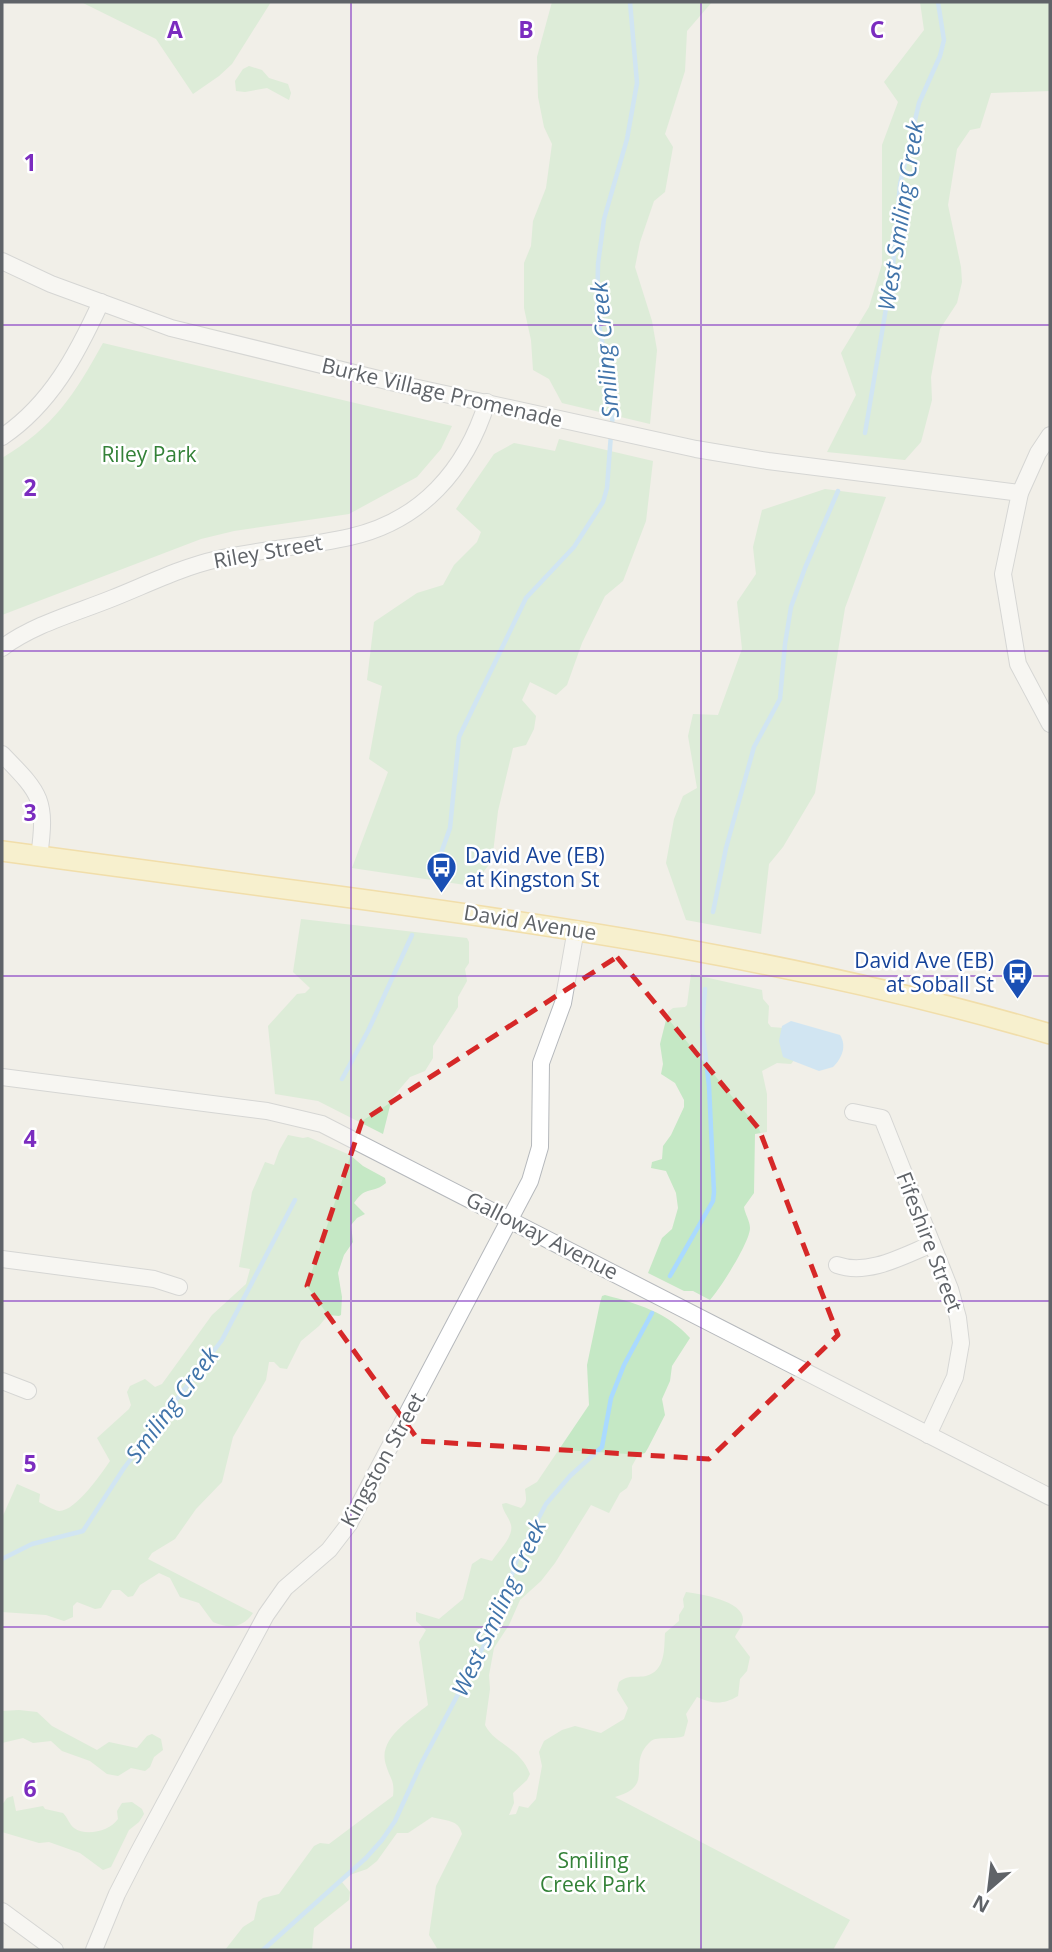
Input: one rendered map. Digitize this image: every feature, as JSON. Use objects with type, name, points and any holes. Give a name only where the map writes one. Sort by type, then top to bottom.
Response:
[{"type":"main road","name":"David Avenue","points":[[2,851],[576,929],[765,964],[966,1011],[1050,1034]]},
{"type":"street","name":"Burke Village Promenade","points":[[2,261],[51,284],[171,328],[395,383],[572,423],[768,461],[1020,492]]},
{"type":"street","points":[[2,437],[28,416],[56,386],[86,336],[101,302]]},
{"type":"street","name":"Riley Street","points":[[2,648],[53,621],[197,565],[350,537],[398,518],[426,499],[456,467],[470,448],[487,402]]},
{"type":"street","points":[[1050,435],[1038,453],[1020,492],[1003,574],[1018,664],[1050,724]]},
{"type":"street","points":[[2,754],[31,784],[40,799],[43,826],[39,857]]},
{"type":"street","name":"Kingston Street","points":[[94,1950],[138,1853],[266,1615],[285,1588],[329,1550],[349,1524],[530,1181],[539,1156],[541,1136],[541,1063],[563,1003],[576,929]]},
{"type":"street","name":"Galloway Avenue","points":[[2,1077],[267,1111],[311,1120],[361,1142],[1050,1497]]},
{"type":"street","name":"Fifeshire Street","points":[[853,1112],[882,1118],[956,1305],[961,1343],[956,1377],[928,1435]]},
{"type":"street","points":[[837,1265],[850,1269],[868,1267],[932,1244]]},
{"type":"street","points":[[2,1259],[154,1279],[179,1287]]},
{"type":"street","points":[[2,1381],[28,1391]]},
{"type":"street","points":[[2,1911],[55,1950]]},
{"type":"highlighted area","points":[[617,957],[759,1129],[838,1335],[709,1459],[419,1441],[307,1286],[362,1121]]},
{"type":"green space","points":[[81,2],[271,2],[232,64],[193,94],[156,39]]},
{"type":"green space","points":[[552,2],[712,2],[687,31],[685,71],[665,134],[673,147],[665,192],[654,201],[640,242],[635,267],[652,321],[657,350],[650,424],[562,403],[549,379],[533,370],[531,340],[524,308],[524,263],[531,246],[533,221],[546,188],[552,144],[544,127],[538,97],[537,57]]},
{"type":"green space","points":[[920,2],[1050,2],[1050,91],[991,93],[980,128],[970,130],[957,149],[948,205],[962,282],[957,303],[940,329],[931,377],[932,400],[921,442],[905,460],[827,452],[856,395],[841,353],[869,307],[882,264],[882,145],[898,102],[884,82],[924,30]]},
{"type":"green space","points":[[249,66],[262,70],[269,78],[288,84],[291,93],[289,100],[267,88],[236,91],[235,81],[243,69]]},
{"type":"green space","name":"Riley Park","points":[[103,343],[452,426],[441,449],[417,477],[349,514],[234,531],[201,539],[2,615],[2,458],[20,447],[49,422],[83,378]]},
{"type":"green space","points":[[559,439],[653,461],[646,521],[623,581],[605,596],[582,643],[567,685],[556,695],[530,682],[522,700],[536,716],[534,729],[526,745],[513,748],[498,811],[492,861],[472,886],[352,868],[388,772],[369,759],[382,686],[367,680],[374,622],[417,593],[443,585],[454,565],[477,542],[481,532],[456,509],[494,454],[514,443],[555,451]]},
{"type":"green space","points":[[825,489],[886,497],[845,608],[815,793],[783,847],[769,864],[761,934],[686,920],[666,863],[674,819],[683,796],[697,788],[688,736],[693,714],[718,715],[742,649],[737,602],[756,574],[753,547],[762,510]]},
{"type":"green space","points":[[301,919],[467,938],[469,942],[469,963],[465,969],[467,981],[458,997],[458,1007],[433,1046],[433,1058],[425,1071],[410,1077],[392,1098],[383,1134],[318,1101],[275,1094],[268,1026],[297,994],[305,993],[310,988],[293,972]]},
{"type":"green space","points":[[691,974],[762,990],[763,999],[769,1006],[768,1023],[771,1027],[784,1028],[795,1059],[791,1064],[777,1063],[762,1071],[767,1094],[767,1132],[755,1134],[754,1193],[744,1207],[750,1225],[749,1235],[734,1265],[710,1300],[693,1291],[684,1291],[648,1273],[662,1238],[672,1229],[678,1208],[676,1193],[666,1171],[651,1168],[652,1162],[662,1159],[663,1146],[684,1107],[684,1100],[675,1083],[661,1074],[663,1064],[660,1044],[668,1012],[687,1005]]},
{"type":"green space","points":[[288,1135],[308,1137],[350,1155],[385,1178],[386,1183],[362,1194],[354,1203],[365,1214],[351,1225],[353,1242],[344,1255],[338,1273],[342,1297],[341,1315],[328,1315],[301,1341],[287,1369],[269,1362],[266,1380],[233,1437],[222,1482],[196,1509],[175,1539],[152,1553],[148,1559],[253,1613],[245,1622],[235,1626],[213,1622],[199,1603],[180,1597],[170,1578],[159,1573],[140,1585],[133,1596],[128,1597],[120,1590],[112,1590],[101,1608],[95,1609],[77,1602],[73,1606],[73,1617],[64,1621],[46,1615],[2,1612],[2,1518],[17,1484],[40,1494],[39,1502],[59,1511],[73,1505],[95,1482],[110,1461],[97,1438],[129,1409],[131,1405],[127,1392],[130,1386],[145,1379],[155,1387],[162,1384],[212,1315],[246,1284],[250,1269],[239,1267],[252,1192],[265,1162],[274,1165]]},
{"type":"green space","name":"Smiling Creek Park","points":[[605,1295],[662,1315],[690,1338],[672,1366],[670,1381],[662,1399],[665,1415],[645,1453],[638,1455],[632,1466],[632,1478],[627,1488],[620,1493],[609,1513],[591,1505],[555,1563],[541,1581],[520,1600],[509,1625],[494,1648],[485,1725],[494,1737],[520,1758],[530,1774],[513,1793],[514,1803],[509,1815],[516,1814],[519,1806],[528,1808],[536,1799],[542,1766],[539,1752],[544,1741],[575,1726],[601,1733],[624,1719],[628,1708],[617,1690],[619,1682],[629,1677],[653,1673],[661,1664],[665,1633],[679,1621],[686,1592],[721,1600],[737,1608],[742,1614],[743,1621],[735,1637],[750,1657],[747,1671],[740,1679],[738,1696],[718,1702],[697,1697],[686,1714],[688,1721],[684,1736],[651,1741],[640,1758],[635,1786],[615,1797],[850,1920],[833,1950],[438,1950],[429,1935],[436,1886],[462,1834],[455,1823],[432,1817],[408,1833],[397,1833],[377,1861],[367,1869],[344,1877],[342,1882],[350,1892],[349,1900],[314,1928],[312,1950],[225,1950],[243,1927],[254,1920],[258,1902],[279,1894],[314,1846],[320,1843],[329,1844],[393,1796],[393,1783],[386,1765],[386,1747],[397,1730],[428,1705],[419,1642],[426,1630],[416,1621],[416,1612],[439,1619],[463,1599],[472,1564],[481,1558],[492,1561],[510,1534],[511,1525],[502,1504],[521,1508],[523,1506],[526,1500],[525,1489],[537,1482],[589,1405],[587,1365],[600,1303]]},
{"type":"green space","points":[[2,1711],[37,1712],[52,1726],[97,1750],[109,1742],[137,1748],[152,1734],[161,1739],[163,1750],[154,1757],[145,1771],[131,1768],[118,1776],[107,1774],[90,1761],[62,1751],[51,1741],[33,1743],[23,1738],[2,1743]]},
{"type":"green space","points":[[13,1796],[16,1811],[43,1806],[45,1809],[63,1813],[74,1828],[85,1832],[109,1827],[118,1819],[117,1811],[122,1803],[132,1802],[142,1809],[144,1814],[129,1830],[111,1867],[103,1870],[80,1853],[49,1842],[39,1843],[2,1832],[2,1805],[7,1798]]},
{"type":"water","points":[[791,1021],[840,1035],[842,1052],[833,1067],[819,1071],[783,1057],[779,1041],[782,1026]]},
{"type":"waterway","name":"Smiling Creek","points":[[612,426],[613,401],[597,314],[598,264],[604,219],[627,139],[637,83],[630,2]]},
{"type":"waterway","name":"West Smiling Creek","points":[[865,433],[893,267],[900,184],[919,103],[940,56],[944,40],[938,2]]},
{"type":"waterway","name":"Smiling Creek","points":[[436,867],[450,828],[459,737],[526,598],[574,547],[603,502],[607,488],[611,434]]},
{"type":"waterway","name":"West Smiling Creek","points":[[713,912],[726,848],[754,747],[780,699],[791,607],[838,491]]},
{"type":"waterway","name":"Smiling Creek","points":[[342,1079],[368,1031],[412,935]]},
{"type":"waterway","name":"West Smiling Creek","points":[[670,1276],[713,1201],[709,1086],[702,1025],[705,989]]},
{"type":"waterway","name":"Smiling Creek","points":[[2,1559],[32,1544],[83,1531],[124,1468],[222,1340],[295,1200]]},
{"type":"waterway","name":"West Smiling Creek","points":[[263,1950],[366,1858],[395,1821],[421,1764],[498,1619],[517,1559],[546,1504],[570,1476],[602,1447],[611,1398],[624,1365],[652,1313]]},
{"type":"place","name":"David Ave (EB) at Kingston St","points":[[442,895]]},
{"type":"place","name":"David Ave (EB) at Soball St","points":[[1017,1000]]}]
